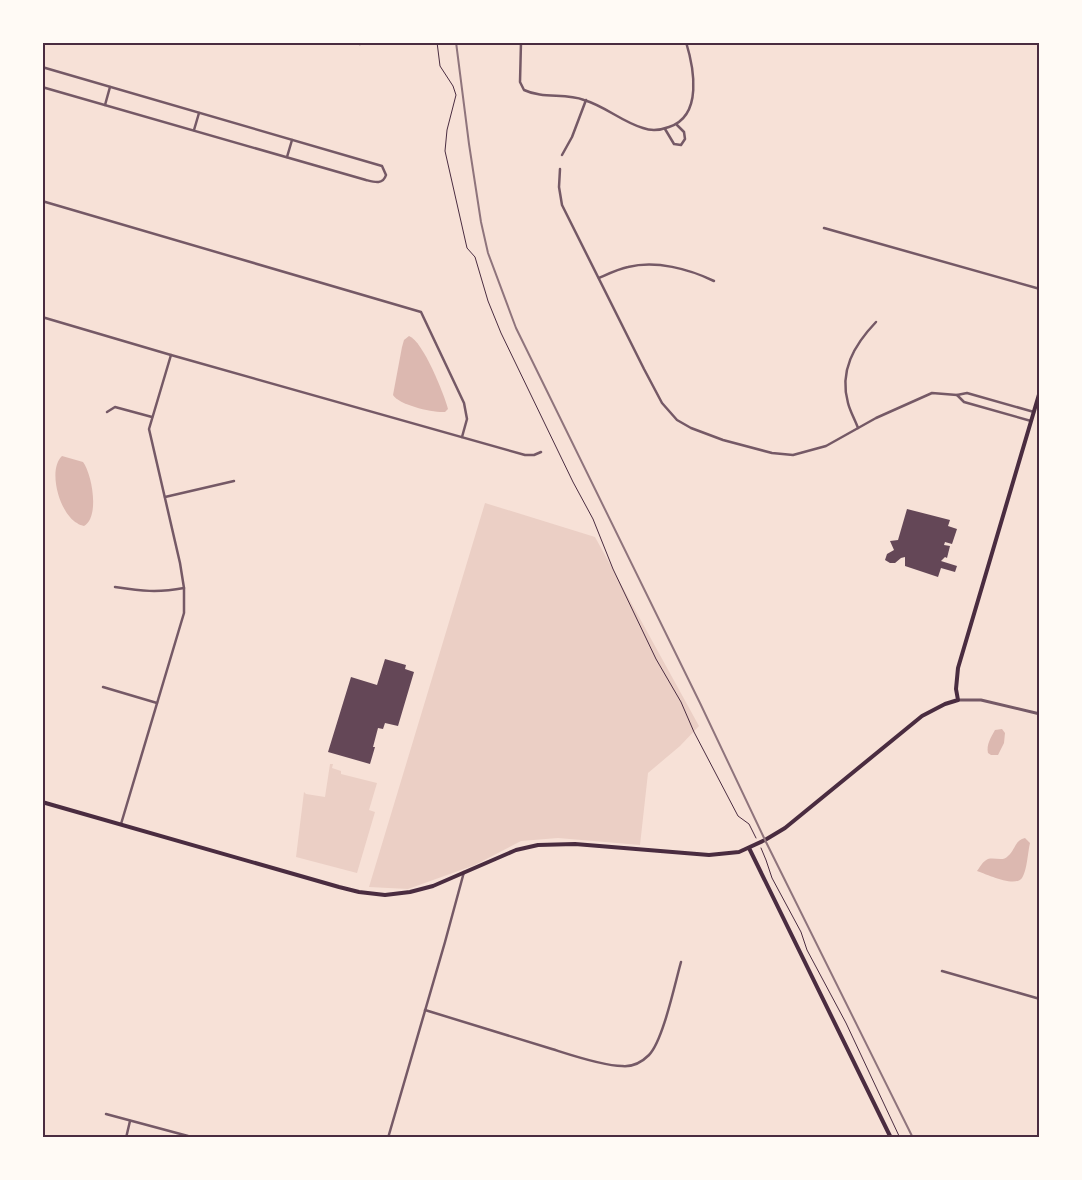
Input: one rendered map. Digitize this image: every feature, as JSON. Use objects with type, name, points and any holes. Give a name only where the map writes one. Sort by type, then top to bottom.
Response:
[{"type":"main road","points":[[42,802],[359,892],[385,894],[410,892],[433,886],[516,850],[538,845],[575,844],[709,855],[724,855],[749,848],[785,828],[922,716],[945,704],[958,700],[956,689],[958,668],[1040,391]]},
{"type":"main road","points":[[749,848],[891,1138]]},
{"type":"street","points":[[355,42],[360,44]]},
{"type":"street","points":[[521,42],[520,82],[524,90],[540,95],[565,96],[586,100],[644,129],[665,129],[677,125],[685,116],[693,97],[693,68],[686,42]]},
{"type":"street","points":[[42,67],[382,166],[386,175],[382,181],[378,182],[42,87]]},
{"type":"street","points":[[105,105],[110,86]]},
{"type":"street","points":[[562,155],[572,136],[586,100]]},
{"type":"street","points":[[194,130],[199,113]]},
{"type":"street","points":[[665,129],[674,144],[680,145],[685,139],[685,135],[677,125]]},
{"type":"street","points":[[287,157],[292,140]]},
{"type":"street","points":[[560,169],[559,187],[562,205],[662,403],[677,420],[691,428],[723,440],[756,449],[793,455],[826,446],[858,428],[932,393],[957,395],[968,393],[1034,412]]},
{"type":"street","points":[[42,201],[421,312],[464,403],[467,419],[462,437]]},
{"type":"street","points":[[824,228],[1040,289]]},
{"type":"street","points":[[599,278],[628,267],[658,265],[701,274],[714,281]]},
{"type":"street","points":[[42,317],[171,356],[525,455],[534,455],[541,452]]},
{"type":"street","points":[[858,428],[848,403],[845,385],[847,371],[858,343],[876,322]]},
{"type":"street","points":[[121,824],[184,613],[184,588],[149,429],[171,356]]},
{"type":"street","points":[[957,395],[964,402],[1031,421]]},
{"type":"street","points":[[107,412],[115,407],[152,416]]},
{"type":"street","points":[[165,497],[234,481]]},
{"type":"street","points":[[115,587],[147,592],[164,592],[184,588]]},
{"type":"street","points":[[103,687],[157,703]]},
{"type":"street","points":[[958,700],[981,700],[1040,714]]},
{"type":"street","points":[[388,1138],[446,942],[464,872]]},
{"type":"street","points":[[425,1010],[566,1053],[611,1065],[630,1066],[648,1056],[658,1042],[681,962]]},
{"type":"street","points":[[942,971],[1040,999]]},
{"type":"street","points":[[106,1114],[188,1136]]},
{"type":"street","points":[[126,1138],[130,1121]]},
{"type":"path","points":[[437,42],[440,66],[453,86],[456,95],[447,130],[445,151],[464,239],[467,248],[475,257],[491,309],[522,378],[593,519],[613,569],[656,659],[681,702],[738,816],[749,824],[766,860],[772,878],[801,932],[807,950],[846,1023],[900,1138]]},
{"type":"shaded area","points":[[409,336],[420,347],[432,369],[448,409],[445,412],[417,408],[396,399],[393,395],[402,347],[404,340]]},
{"type":"shaded area","points":[[62,456],[83,462],[89,476],[93,505],[89,521],[84,526],[71,518],[61,502],[56,481],[56,471]]},
{"type":"shaded area","points":[[485,503],[595,537],[699,726],[680,746],[648,773],[640,845],[558,838],[521,841],[475,865],[408,889],[369,887]]},
{"type":"shaded area","points":[[1002,729],[1005,733],[1004,743],[998,755],[991,755],[988,753],[989,741],[995,730]]},
{"type":"shaded area","points":[[330,764],[333,764],[332,768],[341,771],[341,774],[377,783],[369,810],[375,812],[357,873],[296,857],[304,792],[325,797]]},
{"type":"shaded area","points":[[1025,838],[1030,843],[1025,871],[1022,878],[1018,881],[1007,881],[977,871],[988,859],[1006,858],[1017,843]]},
{"type":"building","points":[[907,509],[950,520],[948,526],[957,529],[952,544],[945,542],[944,545],[950,546],[947,558],[945,557],[941,561],[957,566],[955,572],[941,568],[938,577],[905,566],[905,557],[895,563],[885,560],[887,554],[894,550],[890,541],[898,540]]},
{"type":"building","points":[[385,659],[406,665],[405,669],[414,672],[398,726],[385,723],[383,729],[378,728],[370,764],[328,752],[351,677],[377,685]]},
{"type":"railway","points":[[456,42],[481,222],[488,253],[516,328],[765,840],[913,1138]]}]
